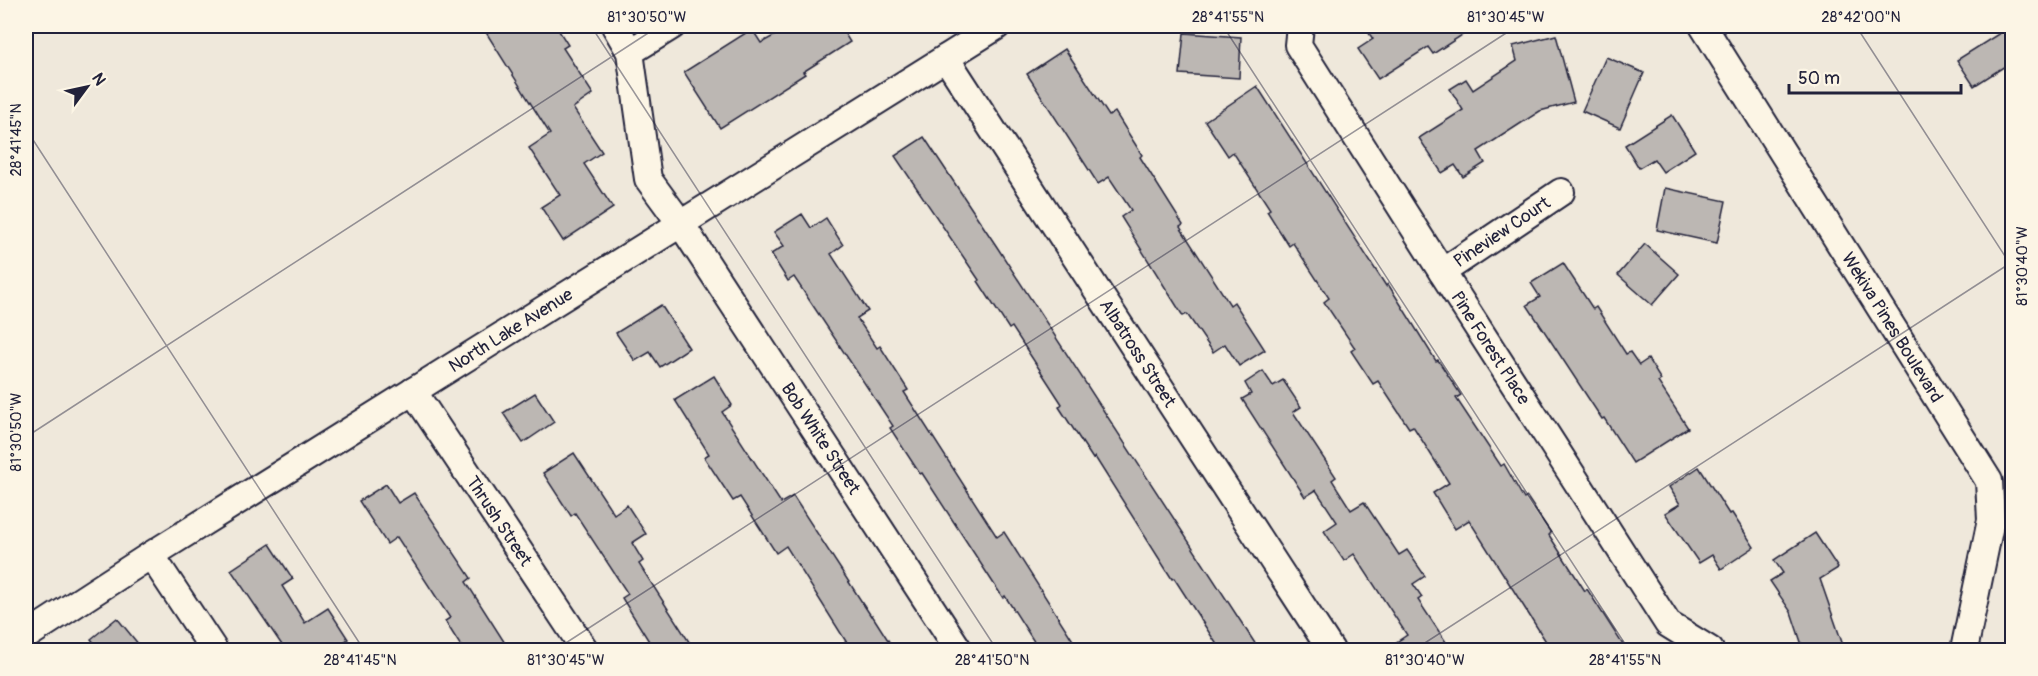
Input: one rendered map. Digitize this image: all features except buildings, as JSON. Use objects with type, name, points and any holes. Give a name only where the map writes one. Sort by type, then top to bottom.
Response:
[{"type":"street","points":[[615,26],[630,52],[672,26]]},
{"type":"street","name":"North Lake Avenue","points":[[26,636],[151,555],[997,26]]},
{"type":"street","name":"Pine Forest Place","points":[[1300,26],[1298,45],[1668,624],[1710,651]]},
{"type":"street","name":"Wekiva Pines Boulevard","points":[[1703,26],[1989,481],[1991,520],[1964,651]]},
{"type":"street","name":"Bob White Street","points":[[630,52],[648,179],[681,224],[959,651]]},
{"type":"street","name":"Albatross Street","points":[[946,58],[1331,651]]},
{"type":"street","name":"Pineview Court","points":[[1442,272],[1561,192]]},
{"type":"street","name":"Thrush Street","points":[[413,391],[585,651]]},
{"type":"street","points":[[151,555],[214,651]]}]
